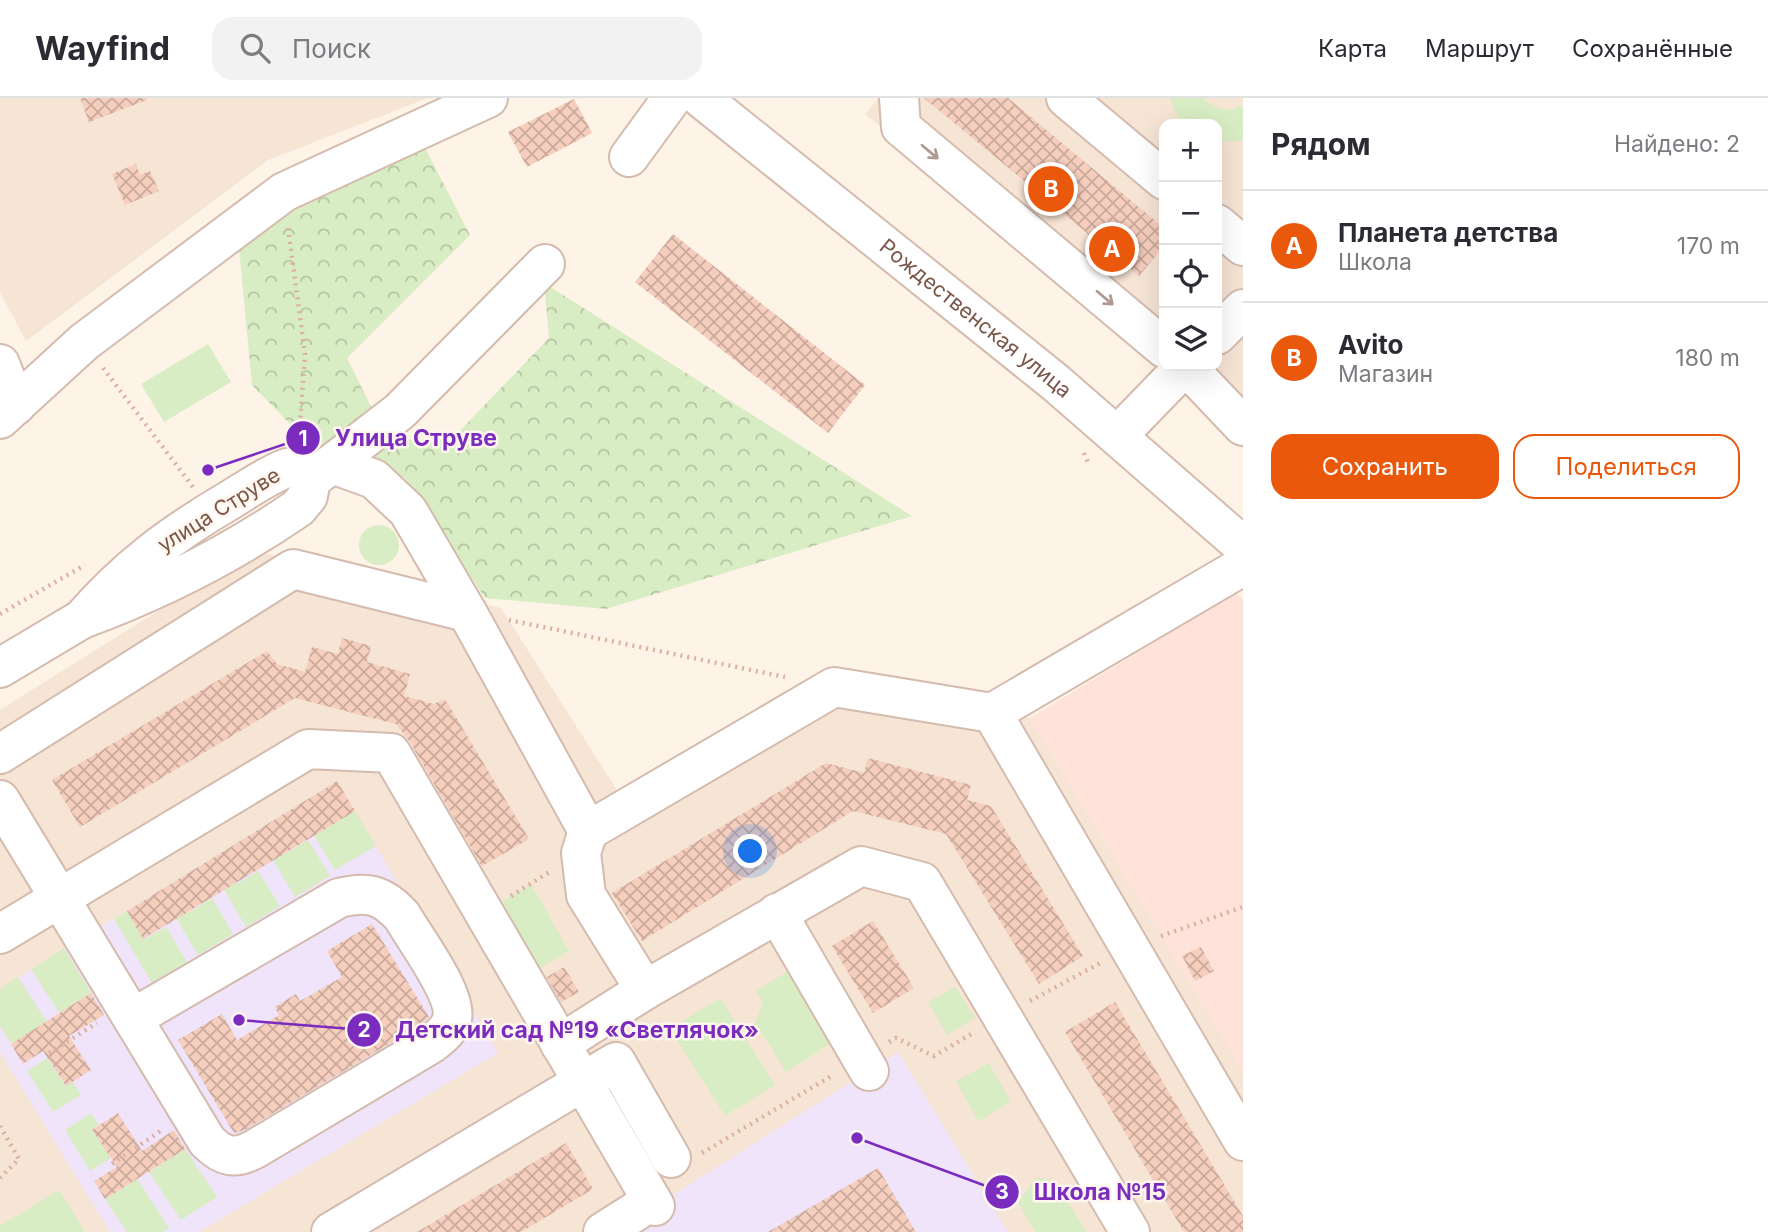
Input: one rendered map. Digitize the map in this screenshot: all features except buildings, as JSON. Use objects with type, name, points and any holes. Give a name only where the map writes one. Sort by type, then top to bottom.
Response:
[{"type":"street","points":[[8,412],[84,342],[284,192],[488,98]]},
{"type":"street","points":[[629,157],[672,98]]},
{"type":"street","name":"Рождественская улица","points":[[701,98],[1118,435],[1243,546]]},
{"type":"street","points":[[899,98],[901,127],[1159,344]]},
{"type":"street","points":[[1066,98],[1159,176]]},
{"type":"street","points":[[1222,228],[1243,246]]},
{"type":"street","points":[[322,472],[400,411],[545,264]]},
{"type":"street","points":[[1222,330],[1243,309]]},
{"type":"street","points":[[0,364],[8,412]]},
{"type":"street","points":[[1118,435],[1180,371]]},
{"type":"street","points":[[1190,371],[1243,426]]},
{"type":"street","name":"улица Струве","points":[[82,619],[109,588],[177,532],[276,472],[297,468],[306,472],[322,472]]},
{"type":"street","points":[[322,472],[374,479],[408,511],[467,611],[584,842],[586,895],[645,990]]},
{"type":"street","name":"улица Струве","points":[[0,668],[82,619],[127,603],[168,584],[291,513],[308,496],[322,472]]},
{"type":"street","points":[[584,842],[834,687],[992,713],[1243,566]]},
{"type":"street","points":[[0,754],[293,569],[467,611]]},
{"type":"street","points":[[992,713],[1243,1141]]},
{"type":"street","points":[[0,933],[308,749],[391,753],[653,1204],[603,1232]]},
{"type":"street","points":[[0,800],[189,1112],[207,1141],[218,1152],[230,1157],[242,1156],[442,1036],[449,1028],[453,1016],[448,993],[402,916],[380,897],[352,895],[338,898],[129,1012]]},
{"type":"street","points":[[560,1044],[645,990],[861,866],[922,882],[1130,1232]]},
{"type":"street","points":[[778,914],[865,1064]]},
{"type":"street","points":[[331,1232],[616,1062],[686,1156]]},
{"type":"path","points":[[284,192],[305,354],[299,438]]},
{"type":"path","points":[[84,342],[213,510]]},
{"type":"path","points":[[467,611],[834,687]]},
{"type":"path","points":[[472,892],[500,903],[584,842]]},
{"type":"path","points":[[686,1156],[865,1064],[896,1038],[934,1056],[1002,1016],[1130,948],[1243,908]]},
{"type":"path","points":[[49,1053],[129,1012]]},
{"type":"path","points":[[112,1164],[189,1112]]},
{"type":"path","points":[[0,1126],[19,1159],[0,1178]]},
{"type":"shaded area","points":[[0,98],[428,98],[268,160],[26,341],[0,292]]},
{"type":"shaded area","points":[[879,98],[1243,98],[1243,449],[1168,371],[1222,371],[1222,119],[1159,119],[1159,363],[865,114]]},
{"type":"shaded area","points":[[254,551],[501,608],[622,798],[832,679],[1030,718],[1243,1071],[1243,1232],[0,1232],[0,710]]},
{"type":"shaded area","points":[[1236,593],[1243,600],[1243,1071],[1030,718]]},
{"type":"shaded area","points":[[337,781],[498,1053],[199,1232],[110,1232],[0,1052],[0,989]]},
{"type":"shaded area","points":[[898,1052],[1008,1232],[615,1232]]},
{"type":"green space","points":[[1170,98],[1204,98],[1213,106],[1222,109],[1243,105],[1243,141],[1222,142],[1222,119],[1180,119]]},
{"type":"green space","points":[[424,146],[470,235],[347,358],[387,439],[451,440],[549,338],[544,283],[912,516],[606,609],[485,598],[405,478],[314,449],[252,385],[239,248],[316,194]]},
{"type":"green space","points":[[208,344],[231,382],[164,422],[141,384]]},
{"type":"green space","points":[[379,525],[387,526],[393,531],[398,537],[398,553],[393,559],[387,564],[379,565],[371,564],[365,559],[360,553],[359,545],[360,537],[365,531],[371,526]]},
{"type":"green space","points":[[316,794],[334,823],[355,811],[376,846],[335,870],[296,806]]},
{"type":"green space","points":[[268,823],[287,853],[308,840],[330,876],[295,897],[256,831]]},
{"type":"green space","points":[[218,854],[237,884],[258,871],[280,906],[246,927],[207,861]]},
{"type":"green space","points":[[172,883],[190,912],[212,898],[233,934],[198,955],[160,891]]},
{"type":"green space","points":[[531,884],[569,951],[538,969],[500,903]]},
{"type":"green space","points":[[127,911],[144,939],[166,927],[187,962],[152,983],[114,919]]},
{"type":"green space","points":[[64,948],[91,993],[59,1013],[31,969]]},
{"type":"green space","points":[[788,971],[833,1042],[786,1072],[755,1023],[763,1002],[756,991]]},
{"type":"green space","points":[[18,977],[47,1022],[11,1044],[0,1026],[0,989]]},
{"type":"green space","points":[[955,987],[975,1018],[947,1035],[928,1002]]},
{"type":"green space","points":[[720,998],[775,1085],[725,1116],[670,1029]]},
{"type":"green space","points":[[47,1058],[65,1086],[73,1082],[81,1095],[53,1112],[27,1071]]},
{"type":"green space","points":[[989,1063],[1011,1102],[978,1121],[956,1081]]},
{"type":"green space","points":[[91,1113],[99,1125],[92,1130],[111,1158],[90,1171],[65,1130]]},
{"type":"green space","points":[[185,1149],[217,1197],[181,1220],[149,1172]]},
{"type":"green space","points":[[1037,1177],[1056,1182],[1086,1232],[1036,1232],[1018,1203]]},
{"type":"green space","points":[[137,1179],[169,1228],[162,1232],[127,1232],[105,1199]]},
{"type":"green space","points":[[59,1190],[85,1232],[0,1232],[0,1226]]},
{"type":"place","name":"Avito","points":[[1051,189]]},
{"type":"place","name":"Планета детства","points":[[1112,249]]},
{"type":"place","name":"Улица Струве","points":[[208,470]]},
{"type":"place","name":"Детский сад №19 «Светлячок»","points":[[239,1020]]},
{"type":"place","name":"Школа №15","points":[[857,1138]]}]
